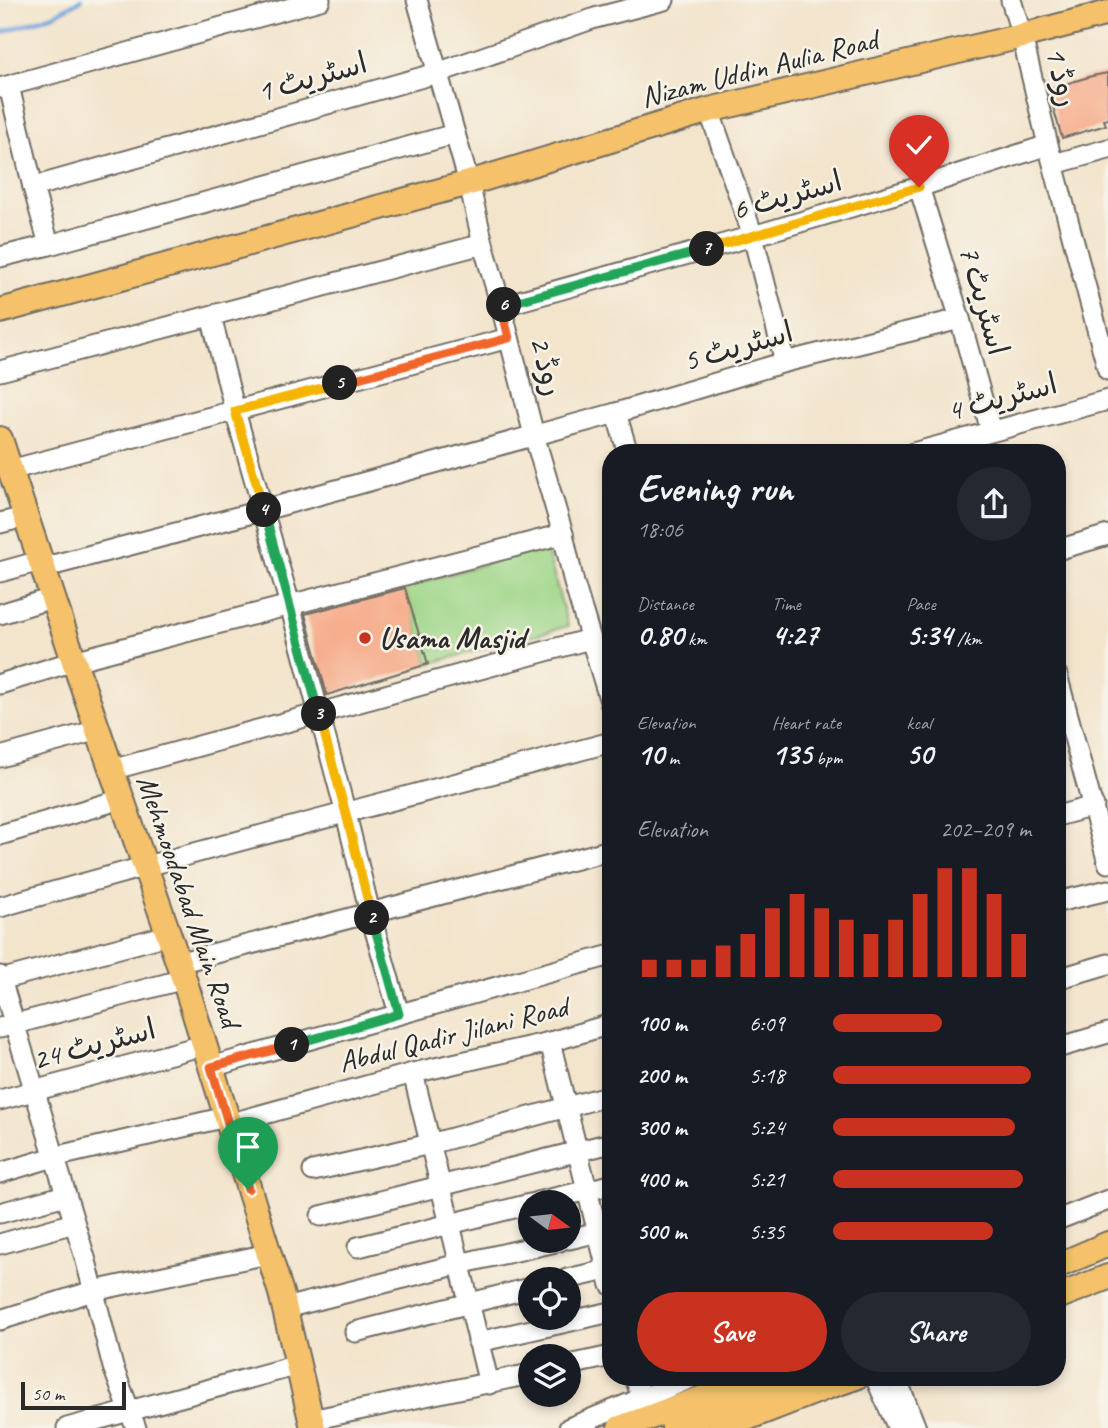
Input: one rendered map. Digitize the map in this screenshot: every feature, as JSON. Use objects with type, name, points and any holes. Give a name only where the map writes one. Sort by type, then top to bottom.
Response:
[{"type":"main road","name":"Nizam Uddin Aulia Road","points":[[0,311],[469,183],[709,110],[1108,13]]},
{"type":"main road","name":"Mehmoodabad Main Road","points":[[4,453],[181,971],[285,1308],[312,1424]]},
{"type":"main road","points":[[1066,1262],[1108,1244]]},
{"type":"main road","points":[[1066,1293],[1108,1276]]},
{"type":"main road","points":[[656,1414],[759,1386]]},
{"type":"main road","points":[[620,1428],[656,1414],[759,1386]]},
{"type":"main road","points":[[721,1428],[767,1386]]},
{"type":"main road","points":[[802,1386],[830,1386]]},
{"type":"main road","points":[[765,1428],[813,1403],[824,1388]]},
{"type":"street","points":[[49,245],[4,87],[320,0]]},
{"type":"street","name":"روڈ 2","points":[[416,0],[469,183],[534,435],[563,534],[573,583],[602,677]]},
{"type":"street","name":"اسٹریٹ 1","points":[[33,187],[437,73],[593,9],[664,0]]},
{"type":"street","name":"روڈ 1","points":[[1011,0],[1108,370]]},
{"type":"street","points":[[709,110],[753,236],[785,362]]},
{"type":"street","points":[[0,257],[455,134]]},
{"type":"street","points":[[1051,155],[1108,149]]},
{"type":"street","name":"اسٹریٹ 6","points":[[501,306],[919,187],[1051,155]]},
{"type":"street","name":"اسٹریٹ 7","points":[[919,187],[991,430]]},
{"type":"street","points":[[0,371],[483,244]]},
{"type":"street","points":[[211,316],[399,1014]]},
{"type":"street","name":"اسٹریٹ 5","points":[[0,572],[41,565],[264,510],[616,413],[785,362],[960,319]]},
{"type":"street","points":[[4,453],[235,411],[509,338]]},
{"type":"street","name":"اسٹریٹ 4","points":[[943,444],[1108,400]]},
{"type":"street","points":[[616,413],[625,444]]},
{"type":"street","points":[[0,523],[25,517]]},
{"type":"street","points":[[0,684],[74,662],[563,534]]},
{"type":"street","points":[[1066,547],[1108,535]]},
{"type":"street","points":[[0,614],[52,598]]},
{"type":"street","points":[[111,770],[590,639]]},
{"type":"street","points":[[1066,710],[1108,863]]},
{"type":"street","points":[[0,757],[98,730]]},
{"type":"street","points":[[0,907],[602,744]]},
{"type":"street","points":[[0,835],[122,799]]},
{"type":"street","points":[[1066,814],[1094,806]]},
{"type":"street","points":[[7,1026],[370,913],[602,852]]},
{"type":"street","points":[[1066,900],[1108,890]]},
{"type":"street","points":[[133,1420],[113,1367],[66,1195],[34,1091],[7,1026],[0,979],[169,935]]},
{"type":"street","name":"اسٹریٹ 24","points":[[0,1100],[399,1014],[602,958]]},
{"type":"street","points":[[1066,976],[1108,964]]},
{"type":"street","name":"Abdul Qadir Jilani Road","points":[[0,1173],[54,1157],[227,1121],[602,1027]]},
{"type":"street","points":[[1066,1045],[1108,1033]]},
{"type":"street","points":[[550,1041],[586,1190],[602,1226]]},
{"type":"street","points":[[413,1073],[489,1384]]},
{"type":"street","points":[[313,1171],[430,1144],[602,1097]]},
{"type":"street","points":[[321,1216],[602,1145]]},
{"type":"street","points":[[581,1191],[602,1187]]},
{"type":"street","points":[[0,1213],[66,1195]]},
{"type":"street","points":[[1066,1216],[1108,1200]]},
{"type":"street","points":[[358,1247],[518,1207]]},
{"type":"street","points":[[0,1244],[74,1223]]},
{"type":"street","points":[[581,1236],[602,1231]]},
{"type":"street","points":[[285,1308],[518,1251]]},
{"type":"street","points":[[0,1320],[93,1291],[268,1254]]},
{"type":"street","points":[[581,1278],[602,1276]]},
{"type":"street","points":[[355,1332],[518,1291]]},
{"type":"street","points":[[478,1342],[602,1314]]},
{"type":"street","points":[[581,1362],[602,1358]]},
{"type":"street","points":[[67,1428],[133,1420],[298,1366]]},
{"type":"street","points":[[312,1424],[518,1377]]},
{"type":"street","points":[[640,1386],[656,1414]]},
{"type":"street","points":[[569,1428],[656,1414],[685,1386]]},
{"type":"street","points":[[881,1386],[898,1414],[916,1428]]},
{"type":"street","points":[[896,1386],[898,1414]]},
{"type":"green space","points":[[546,547],[568,626],[428,664],[404,587]]},
{"type":"building","points":[[1108,73],[1108,119],[1104,120],[1106,125],[1062,138],[1048,89]]},
{"type":"building","name":"Usama Masjid","points":[[405,588],[428,664],[327,695],[305,614]]},
{"type":"waterway","points":[[0,33],[54,15],[81,0]]},
{"type":"place","name":"Usama Masjid","points":[[365,638]]},
{"type":"route","points":[[248,1189],[211,1067],[399,1014],[290,605],[235,411],[509,338],[501,306],[919,187]]}]
